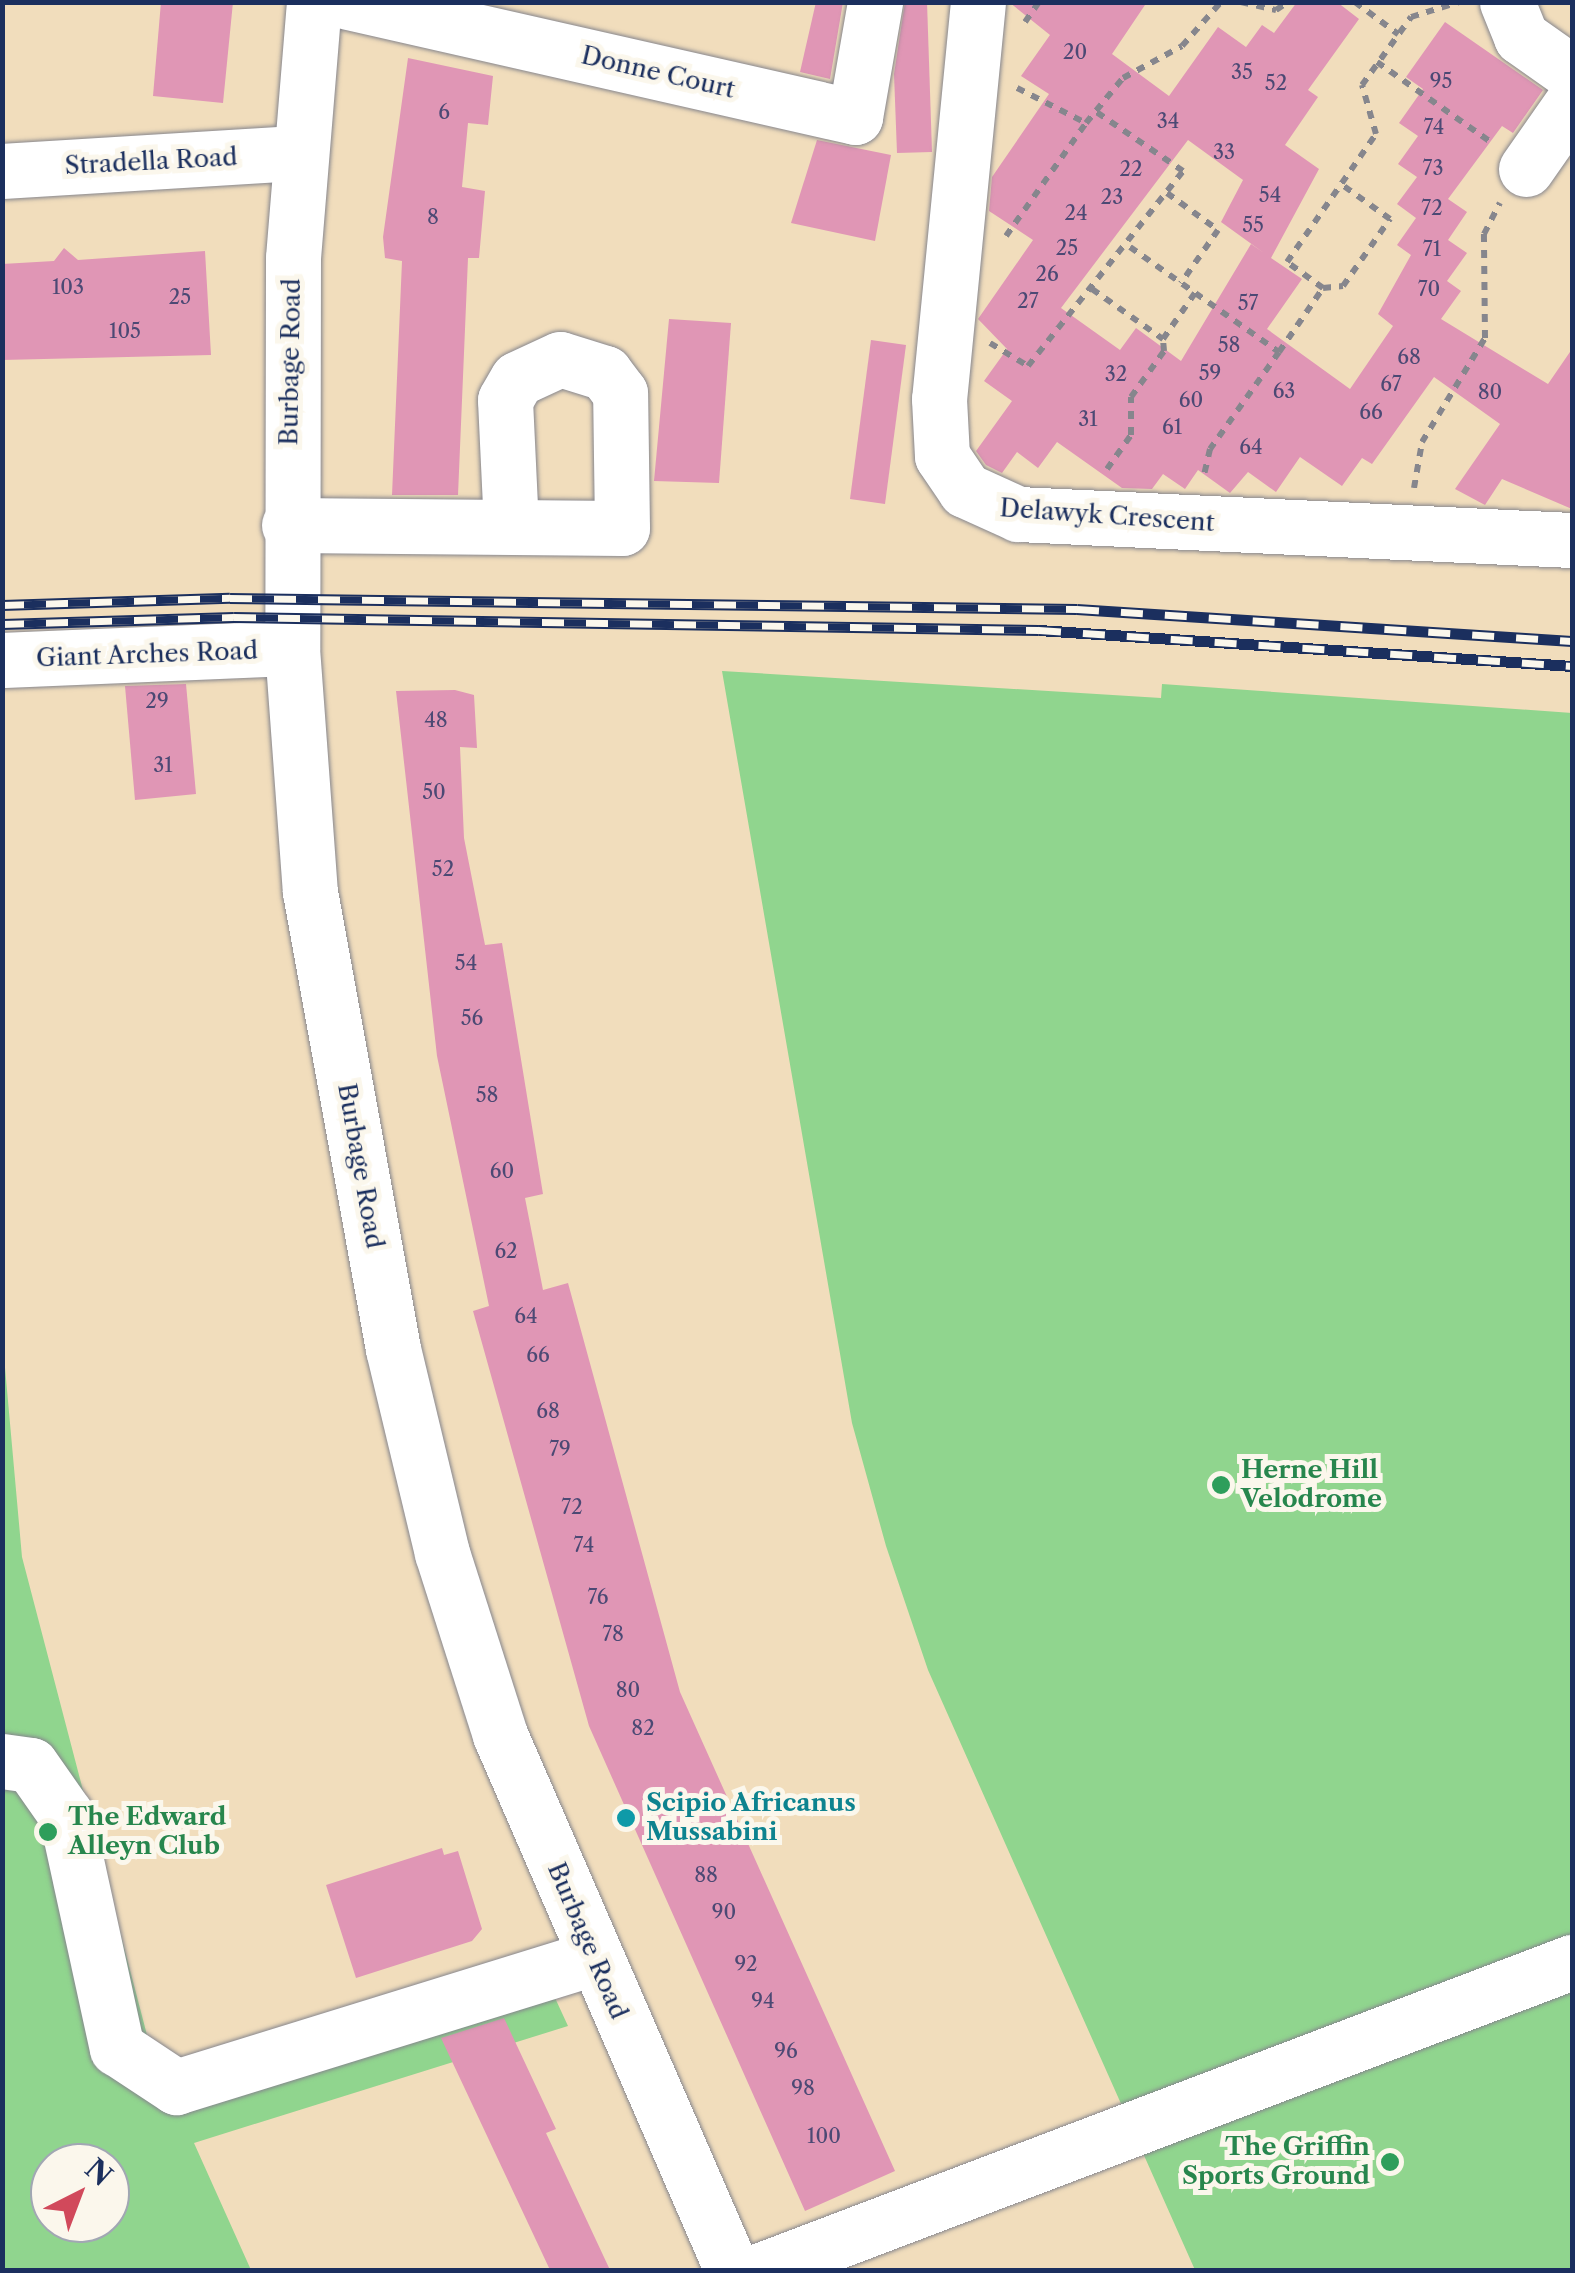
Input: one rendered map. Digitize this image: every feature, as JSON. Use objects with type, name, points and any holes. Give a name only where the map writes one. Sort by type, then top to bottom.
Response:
[{"type":"street","name":"Burbage Road","points":[[314,2],[300,153],[289,525],[292,648],[310,892],[393,1349],[442,1553],[494,1716],[594,1958],[732,2270]]},
{"type":"street","name":"Donne Court","points":[[348,2],[855,117],[875,2]]},
{"type":"street","name":"Delawyk Crescent","points":[[978,2],[938,436],[952,474],[997,510],[1201,524],[1572,540]]},
{"type":"street","points":[[1507,2],[1522,36],[1572,73]]},
{"type":"street","points":[[1526,168],[1572,103]]},
{"type":"street","name":"Stradella Road","points":[[2,171],[300,153]]},
{"type":"street","points":[[289,525],[510,526]]},
{"type":"street","name":"Giant Arches Road","points":[[2,660],[292,648]]},
{"type":"street","points":[[2,1761],[31,1764],[66,1815],[118,2048],[176,2087],[594,1958]]},
{"type":"street","points":[[761,2270],[1572,1962]]},
{"type":"path","points":[[1095,111],[1182,171],[1130,247],[1028,366],[948,304],[988,262],[1086,123],[1095,111],[1123,78],[1195,35],[1221,2]]},
{"type":"path","points":[[1240,2],[1276,10],[1288,2]]},
{"type":"path","points":[[1355,2],[1398,34]]},
{"type":"path","points":[[1341,184],[1390,219],[1344,286],[1323,288],[1287,262],[1341,184],[1376,134],[1362,85],[1410,17],[1459,2]]},
{"type":"path","points":[[1377,62],[1526,168],[1484,234],[1485,338],[1422,442],[1410,533]]},
{"type":"path","points":[[970,80],[1038,92],[1086,123]]},
{"type":"path","points":[[1167,193],[1218,230],[1181,283]]},
{"type":"path","points":[[1130,247],[1279,352]]},
{"type":"path","points":[[1201,524],[1210,449],[1323,288]]},
{"type":"path","points":[[1092,289],[1163,339]]},
{"type":"path","points":[[1090,518],[1131,435],[1132,396],[1164,351],[1163,339],[1195,293]]},
{"type":"green space","name":"Herne Hill Velodrome","points":[[722,671],[1161,698],[1162,684],[1572,713],[1572,2270],[1195,2270],[928,1670],[886,1546],[852,1423]]},
{"type":"green space","name":"The Edward Alleyn Club","points":[[2,1334],[22,1557],[153,2058],[173,2070],[537,1959],[568,2026],[194,2143],[251,2270],[3,2270]]},
{"type":"building","points":[[161,2],[233,2],[223,103],[153,96]]},
{"type":"building","points":[[816,2],[843,2],[830,79],[800,72]]},
{"type":"building","points":[[905,2],[927,2],[932,152],[897,153],[894,74]]},
{"type":"building","points":[[1009,2],[1147,2],[1112,54],[1169,96],[1218,27],[1246,47],[1262,25],[1274,33],[1297,2],[1337,2],[1359,19],[1308,90],[1318,97],[1285,145],[1319,169],[1271,258],[1302,279],[1267,329],[1350,389],[1393,326],[1378,314],[1411,255],[1397,245],[1416,218],[1397,204],[1417,177],[1398,164],[1418,136],[1399,123],[1423,89],[1406,77],[1445,22],[1543,90],[1513,133],[1502,126],[1448,199],[1467,212],[1448,240],[1467,253],[1447,281],[1461,291],[1441,319],[1548,384],[1572,349],[1572,509],[1502,479],[1485,505],[1455,489],[1500,424],[1434,377],[1372,464],[1362,458],[1342,486],[1300,457],[1276,492],[1248,472],[1230,493],[1198,470],[1185,489],[1163,474],[1152,489],[1122,488],[1057,442],[1038,468],[1017,452],[1002,473],[986,465],[976,451],[1012,401],[984,381],[1007,349],[978,319],[1033,240],[989,211],[992,177],[1049,94],[1021,76],[1050,35]],"holes":[[[1188,140],[1243,180],[1221,222],[1264,253],[1251,244],[1181,361],[1136,328],[1120,350],[1061,308]]]},
{"type":"building","points":[[408,58],[493,76],[488,125],[468,123],[462,187],[485,191],[479,258],[468,258],[458,495],[392,495],[402,261],[385,258],[383,237]]},
{"type":"building","points":[[817,140],[891,155],[875,241],[791,223]]},
{"type":"building","points":[[64,248],[78,260],[205,251],[211,355],[2,360],[2,264],[54,261]]},
{"type":"building","points":[[669,319],[731,323],[719,483],[654,481]]},
{"type":"building","points":[[871,340],[906,345],[885,504],[850,499]]},
{"type":"building","points":[[186,684],[196,794],[135,800],[125,686]]},
{"type":"building","points":[[455,690],[474,695],[477,748],[460,747],[464,838],[485,945],[502,943],[543,1194],[525,1198],[543,1290],[568,1283],[680,1692],[895,2171],[805,2211],[589,1726],[473,1311],[489,1306],[437,1056],[396,691]]},
{"type":"building","points":[[442,1848],[444,1855],[458,1851],[482,1929],[472,1941],[356,1978],[326,1885]]},
{"type":"building","points":[[504,2018],[556,2129],[546,2133],[610,2270],[550,2270],[441,2038]]},
{"type":"railway","points":[[2,605],[230,598],[1077,609],[1572,641]]},
{"type":"railway","points":[[2,624],[234,617],[1039,630],[1572,666]]},
{"type":"place","name":"Herne Hill Velodrome","points":[[1221,1485]]},
{"type":"place","name":"Scipio Africanus Mussabini","points":[[626,1818]]},
{"type":"place","name":"The Edward Alleyn Club","points":[[48,1832]]},
{"type":"place","name":"The Griffin Sports Ground","points":[[1390,2162]]}]
